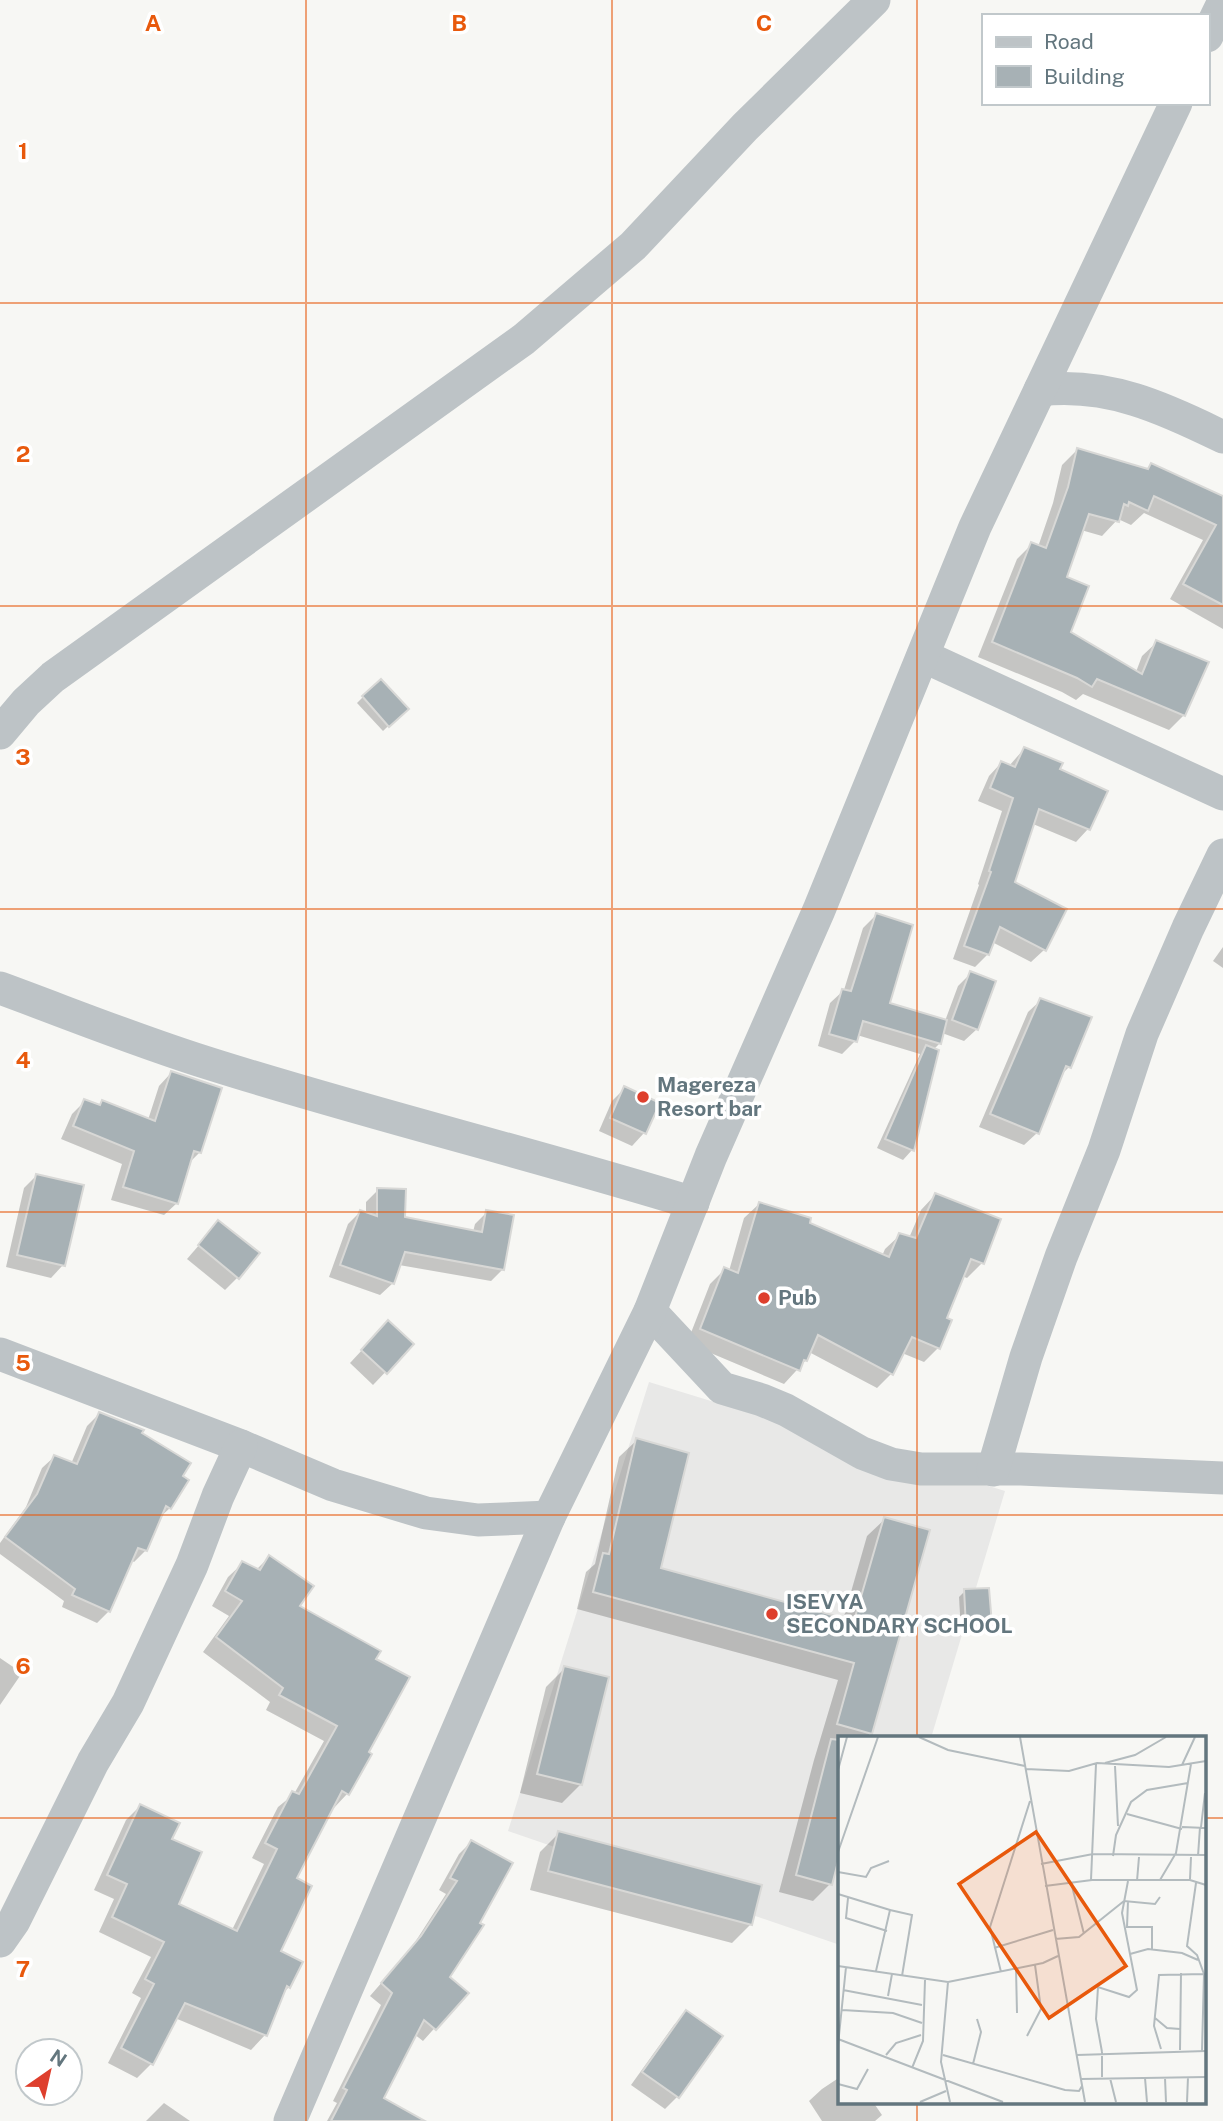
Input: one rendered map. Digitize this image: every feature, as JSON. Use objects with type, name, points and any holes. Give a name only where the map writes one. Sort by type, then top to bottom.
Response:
[{"type":"street","points":[[0,733],[26,702],[53,677],[524,339],[633,246],[745,127],[874,0]]},
{"type":"street","points":[[1209,32],[1223,3]]},
{"type":"street","points":[[290,2121],[549,1517],[650,1311],[975,527],[1175,105]]},
{"type":"street","points":[[1040,390],[1064,387],[1098,389],[1154,406],[1223,437]]},
{"type":"street","points":[[923,656],[1223,794]]},
{"type":"street","points":[[993,1470],[1026,1357],[1061,1257],[1104,1150],[1142,1034],[1223,855]]},
{"type":"street","points":[[0,988],[215,1066],[451,1136],[585,1170],[693,1203]]},
{"type":"street","points":[[650,1311],[722,1388],[762,1399],[862,1453],[891,1464],[921,1469],[1223,1478]]},
{"type":"street","points":[[1,1357],[241,1446],[333,1485],[426,1513],[478,1520],[549,1517]]},
{"type":"street","points":[[0,1941],[14,1922],[93,1762],[128,1703],[192,1565],[214,1506],[241,1446]]},
{"type":"shaded area","name":"ISEVYA SECONDARY SCHOOL","points":[[649,1382],[1005,1491],[932,1736],[838,1736],[838,1944],[508,1831]]},
{"type":"building","points":[[1077,448],[1148,469],[1151,463],[1223,496],[1223,605],[1183,584],[1216,525],[1154,496],[1148,511],[1129,502],[1128,506],[1124,504],[1119,522],[1089,514],[1067,577],[1089,586],[1071,632],[1142,674],[1156,640],[1209,662],[1185,716],[1097,679],[1092,687],[992,642],[1031,542],[1046,548],[1068,487]]},
{"type":"building","points":[[381,679],[409,709],[389,727],[362,696]]},
{"type":"building","points":[[1024,747],[1063,763],[1060,769],[1108,791],[1090,830],[1039,809],[1015,882],[1067,909],[1046,951],[1000,927],[989,955],[964,946],[991,872],[989,871],[1013,798],[990,788],[1001,761],[1015,767]]},
{"type":"building","points":[[876,913],[913,925],[890,1003],[947,1020],[941,1044],[863,1021],[857,1042],[829,1034],[842,989],[851,991]]},
{"type":"building","points":[[970,971],[996,981],[978,1030],[952,1020]]},
{"type":"building","points":[[1040,998],[1092,1017],[1071,1068],[1066,1066],[1039,1134],[990,1114]]},
{"type":"building","points":[[926,1045],[939,1050],[914,1151],[885,1139]]},
{"type":"building","points":[[171,1071],[222,1088],[201,1153],[194,1151],[178,1204],[123,1187],[134,1151],[73,1126],[84,1099],[100,1105],[102,1100],[155,1121]]},
{"type":"building","points":[[624,1086],[660,1103],[646,1134],[610,1118]]},
{"type":"building","points":[[36,1174],[84,1185],[65,1266],[17,1255]]},
{"type":"building","points":[[377,1188],[406,1189],[405,1217],[482,1232],[486,1210],[514,1215],[504,1270],[405,1252],[394,1284],[340,1265],[360,1210],[377,1216]]},
{"type":"building","points":[[935,1193],[1001,1219],[984,1264],[971,1259],[947,1318],[952,1320],[940,1349],[912,1337],[893,1375],[818,1335],[800,1371],[700,1329],[724,1267],[738,1273],[759,1202],[811,1218],[810,1223],[889,1257],[899,1233],[916,1238]]},
{"type":"building","points":[[218,1220],[260,1253],[239,1279],[198,1245]]},
{"type":"building","points":[[388,1320],[414,1344],[387,1374],[361,1350]]},
{"type":"building","points":[[99,1412],[144,1430],[142,1433],[191,1463],[183,1476],[189,1480],[171,1509],[166,1506],[147,1551],[138,1548],[110,1612],[72,1595],[75,1589],[5,1537],[37,1494],[54,1455],[77,1464]]},
{"type":"building","points":[[636,1438],[689,1453],[661,1568],[854,1621],[884,1517],[930,1530],[872,1734],[837,1724],[854,1663],[593,1592],[603,1553],[609,1554]]},
{"type":"building","points":[[269,1555],[314,1586],[300,1606],[381,1651],[376,1659],[410,1677],[349,1795],[342,1791],[297,1878],[312,1886],[281,1951],[303,1962],[290,1988],[287,1986],[267,2036],[185,2003],[153,2065],[121,2048],[154,1984],[145,1979],[164,1942],[112,1917],[127,1884],[107,1875],[140,1804],[180,1823],[172,1839],[202,1852],[179,1904],[237,1931],[277,1849],[265,1843],[292,1791],[299,1794],[337,1726],[279,1695],[283,1688],[216,1637],[242,1601],[225,1591],[242,1561],[260,1570]]},
{"type":"building","points":[[989,1588],[992,1625],[966,1627],[964,1589]]},
{"type":"building","points":[[564,1666],[609,1677],[582,1785],[537,1774]]},
{"type":"building","points":[[831,1739],[838,1740],[838,1862],[832,1885],[796,1875]]},
{"type":"building","points":[[558,1831],[762,1885],[752,1925],[548,1871]]},
{"type":"building","points":[[471,1840],[513,1863],[480,1923],[484,1925],[450,1977],[469,1993],[436,2030],[424,2020],[384,2098],[425,2121],[331,2121],[347,2090],[343,2088],[392,1993],[381,1983],[421,1936],[457,1881],[450,1878]]},
{"type":"building","points":[[686,2010],[723,2036],[679,2098],[642,2072]]},
{"type":"place","name":"Magereza Resort bar","points":[[643,1097]]},
{"type":"place","name":"Pub","points":[[764,1298]]},
{"type":"place","name":"ISEVYA SECONDARY SCHOOL","points":[[772,1614]]}]
